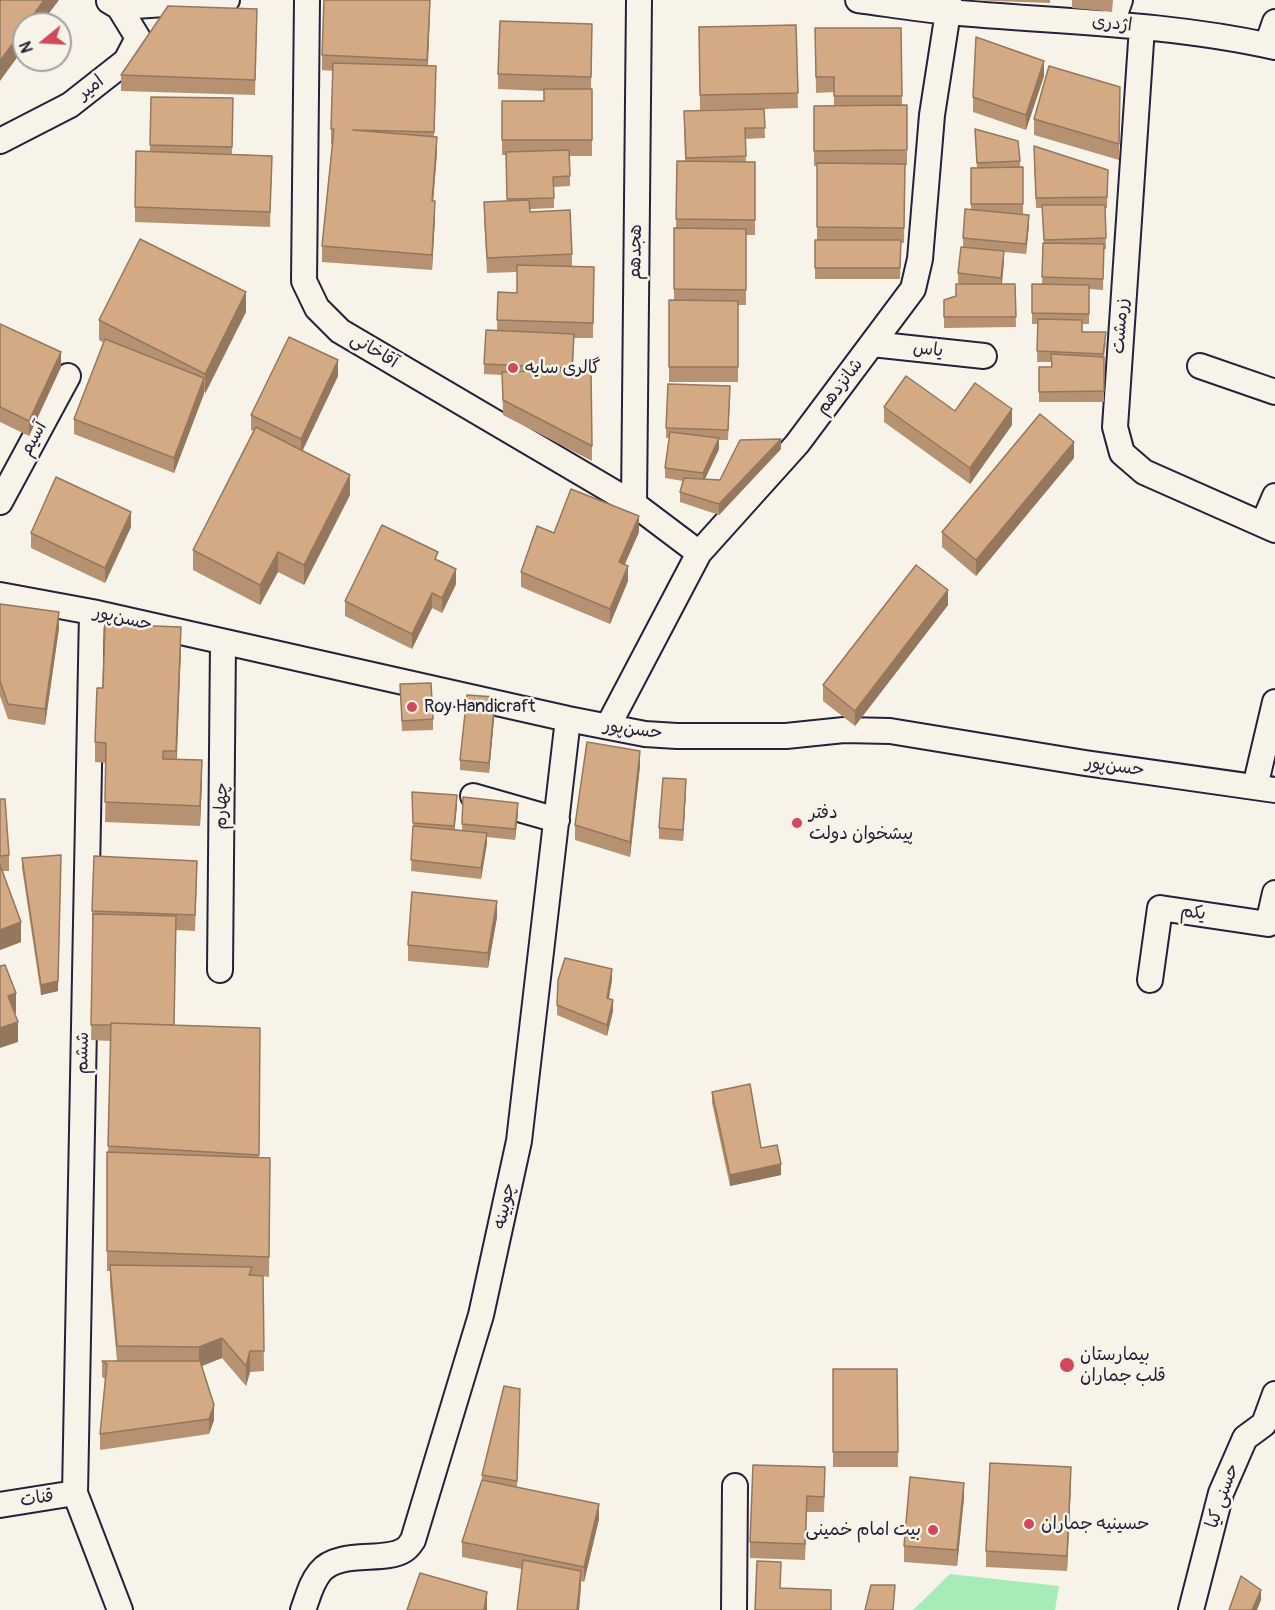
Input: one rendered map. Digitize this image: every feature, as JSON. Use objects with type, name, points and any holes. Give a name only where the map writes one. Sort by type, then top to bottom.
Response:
[{"type":"street","points":[[113,4],[227,0]]},
{"type":"street","name":"آقاخانی","points":[[307,0],[304,281],[317,308],[340,331],[634,504],[699,553]]},
{"type":"street","name":"هجدهم","points":[[634,504],[639,0]]},
{"type":"street","name":"اژدری","points":[[858,0],[949,6],[1112,23],[1271,46]]},
{"type":"street","points":[[1112,23],[1120,0]]},
{"type":"street","name":"امیر","points":[[0,141],[70,105],[126,61],[138,38],[113,4]]},
{"type":"street","name":"شانزدهم","points":[[608,726],[699,553],[797,444],[913,289],[920,259],[932,115],[949,6]]},
{"type":"street","points":[[1271,46],[1275,22]]},
{"type":"street","name":"زرمشت","points":[[1142,27],[1115,427],[1122,453],[1143,472],[1269,527]]},
{"type":"street","name":"یاس","points":[[872,344],[984,356]]},
{"type":"street","points":[[1200,366],[1275,392]]},
{"type":"street","name":"آسیم","points":[[0,502],[68,376]]},
{"type":"street","points":[[1269,527],[1275,496]]},
{"type":"street","name":"حسن‌پور","points":[[0,595],[92,612],[568,719],[645,734],[786,736],[844,730],[890,731],[1085,763],[1265,789]]},
{"type":"street","name":"ششم","points":[[75,1493],[92,612]]},
{"type":"street","name":"چهارم","points":[[220,969],[223,642]]},
{"type":"street","points":[[1265,789],[1275,702]]},
{"type":"street","name":"چوبینه","points":[[303,1610],[313,1583],[322,1569],[338,1561],[392,1555],[404,1550],[413,1540],[481,1315],[519,1141],[568,719]]},
{"type":"street","points":[[473,796],[557,820]]},
{"type":"street","name":"یکم","points":[[1150,980],[1160,908],[1268,924],[1275,893]]},
{"type":"street","name":"حسنی کیا","points":[[1191,1610],[1221,1493],[1245,1438],[1264,1424],[1275,1394]]},
{"type":"street","points":[[734,1610],[735,1486]]},
{"type":"street","points":[[75,1493],[120,1610]]},
{"type":"street","name":"قنات","points":[[0,1505],[75,1493]]},
{"type":"green space","points":[[950,1574],[1059,1586],[1055,1610],[913,1610]]},
{"type":"building","points":[[0,0],[44,0],[36,12],[12,12],[12,44],[0,61]]},
{"type":"building","points":[[324,0],[430,0],[427,60],[322,55]]},
{"type":"building","points":[[168,6],[257,9],[255,80],[121,75]]},
{"type":"building","points":[[500,21],[592,24],[591,77],[498,74]]},
{"type":"building","points":[[796,25],[798,93],[700,95],[699,27]]},
{"type":"building","points":[[815,28],[901,28],[902,96],[834,96],[834,77],[816,77]]},
{"type":"building","points":[[976,37],[1044,61],[1026,115],[973,97]]},
{"type":"building","points":[[333,63],[436,66],[434,132],[353,130],[437,137],[432,201],[435,201],[432,255],[322,246],[334,129],[331,129]]},
{"type":"building","points":[[1049,66],[1120,87],[1119,144],[1034,119]]},
{"type":"building","points":[[544,89],[592,89],[592,140],[502,140],[502,101],[544,101]]},
{"type":"building","points":[[151,97],[233,98],[232,147],[150,145]]},
{"type":"building","points":[[907,105],[907,150],[814,151],[814,106]]},
{"type":"building","points":[[764,109],[765,128],[745,128],[746,156],[686,158],[684,111]]},
{"type":"building","points":[[975,129],[1018,141],[1020,161],[977,163]]},
{"type":"building","points":[[1034,146],[1108,170],[1107,197],[1036,198]]},
{"type":"building","points":[[569,150],[570,176],[553,177],[554,198],[507,199],[506,152]]},
{"type":"building","points":[[136,151],[272,156],[270,212],[135,207]]},
{"type":"building","points":[[677,161],[755,162],[755,220],[676,219]]},
{"type":"building","points":[[817,163],[905,164],[904,228],[817,227]]},
{"type":"building","points":[[1023,167],[1023,204],[971,204],[971,168]]},
{"type":"building","points":[[529,200],[530,212],[570,210],[572,254],[487,258],[484,202]]},
{"type":"building","points":[[1042,205],[1105,205],[1106,238],[1044,240]]},
{"type":"building","points":[[965,209],[1029,215],[1026,244],[963,238]]},
{"type":"building","points":[[674,228],[746,229],[746,290],[674,289]]},
{"type":"building","points":[[140,239],[246,292],[205,374],[99,320]]},
{"type":"building","points":[[815,240],[901,240],[900,268],[815,268]]},
{"type":"building","points":[[1043,243],[1104,244],[1103,279],[1042,277]]},
{"type":"building","points":[[961,247],[1004,251],[1001,278],[958,273]]},
{"type":"building","points":[[517,265],[594,267],[593,323],[497,320],[498,292],[517,293]]},
{"type":"building","points":[[956,284],[1015,284],[1016,317],[944,317],[944,300],[956,296]]},
{"type":"building","points":[[1032,284],[1089,285],[1089,314],[1032,313]]},
{"type":"building","points":[[669,300],[738,301],[738,367],[669,367]]},
{"type":"building","points":[[1038,319],[1082,320],[1082,332],[1106,332],[1103,354],[1037,351]]},
{"type":"building","points":[[0,324],[61,352],[29,421],[0,407]]},
{"type":"building","points":[[486,330],[574,334],[572,368],[484,364]]},
{"type":"building","points":[[289,337],[338,360],[301,439],[251,415]]},
{"type":"building","points":[[105,339],[204,378],[174,458],[74,419]]},
{"type":"building","points":[[1051,354],[1104,357],[1104,391],[1039,392],[1039,367],[1052,367]]},
{"type":"building","points":[[591,370],[592,446],[503,400],[502,372]]},
{"type":"building","points":[[906,376],[955,411],[975,383],[1012,409],[970,468],[884,407]]},
{"type":"building","points":[[668,384],[730,386],[728,430],[666,428]]},
{"type":"building","points":[[1040,414],[1074,442],[976,560],[942,532]]},
{"type":"building","points":[[256,427],[350,475],[304,565],[278,552],[260,585],[193,550]]},
{"type":"building","points":[[670,432],[719,438],[703,473],[665,468]]},
{"type":"building","points":[[781,439],[719,504],[680,492],[684,478],[720,480],[740,440]]},
{"type":"building","points":[[56,477],[131,512],[105,568],[31,533]]},
{"type":"building","points":[[571,489],[639,516],[619,562],[628,566],[610,609],[521,572],[537,526],[554,533]]},
{"type":"building","points":[[382,525],[438,552],[435,559],[456,569],[442,598],[432,593],[412,634],[345,601]]},
{"type":"building","points":[[916,565],[948,590],[855,711],[823,685]]},
{"type":"building","points":[[0,604],[59,612],[45,709],[8,704],[0,681]]},
{"type":"building","points":[[105,624],[181,627],[176,751],[163,751],[163,759],[202,760],[200,806],[105,802],[106,743],[95,742],[97,688],[103,688]]},
{"type":"building","points":[[431,683],[433,719],[402,721],[400,684]]},
{"type":"building","points":[[467,695],[495,697],[489,763],[460,760]]},
{"type":"building","points":[[587,742],[640,751],[630,842],[575,825]]},
{"type":"building","points":[[663,778],[686,779],[683,830],[659,828]]},
{"type":"building","points":[[412,792],[457,795],[454,826],[413,823]]},
{"type":"building","points":[[463,797],[518,803],[515,829],[462,824]]},
{"type":"building","points":[[0,799],[5,799],[9,855],[0,856]]},
{"type":"building","points":[[413,826],[487,833],[481,868],[411,860]]},
{"type":"building","points":[[61,855],[58,981],[41,985],[22,858]]},
{"type":"building","points":[[94,856],[197,861],[195,915],[92,911]]},
{"type":"building","points":[[0,865],[21,922],[0,930]]},
{"type":"building","points":[[412,892],[497,901],[488,953],[408,945]]},
{"type":"building","points":[[93,914],[176,916],[174,1025],[111,1023],[111,1025],[91,1025]]},
{"type":"building","points":[[565,958],[612,969],[607,998],[613,1000],[607,1025],[557,1005],[558,980]]},
{"type":"building","points":[[5,965],[16,993],[8,996],[18,1022],[0,1028],[0,966]]},
{"type":"building","points":[[111,1023],[260,1028],[259,1155],[108,1146]]},
{"type":"building","points":[[750,1084],[761,1148],[777,1145],[781,1164],[730,1175],[712,1092]]},
{"type":"building","points":[[107,1152],[270,1158],[269,1257],[107,1251]]},
{"type":"building","points":[[110,1265],[252,1267],[249,1275],[263,1276],[264,1351],[250,1351],[246,1366],[222,1338],[199,1347],[117,1346]]},
{"type":"building","points":[[102,1361],[200,1361],[214,1405],[209,1419],[100,1434],[107,1364]]},
{"type":"building","points":[[833,1369],[897,1369],[898,1452],[833,1452]]},
{"type":"building","points":[[504,1386],[520,1389],[517,1481],[482,1475]]},
{"type":"building","name":"حسینیه جماران","points":[[990,1463],[1071,1467],[1067,1556],[986,1551]]},
{"type":"building","points":[[753,1465],[825,1467],[824,1497],[807,1496],[805,1544],[750,1542]]},
{"type":"building","name":"بیت امام خمینی","points":[[910,1477],[964,1483],[957,1550],[904,1546]]},
{"type":"building","points":[[482,1480],[599,1504],[584,1567],[462,1542]]},
{"type":"building","points":[[523,1560],[581,1571],[577,1610],[517,1610]]},
{"type":"building","points":[[757,1561],[781,1562],[780,1588],[831,1590],[831,1610],[755,1610]]},
{"type":"building","points":[[420,1573],[487,1592],[484,1610],[407,1610]]},
{"type":"building","points":[[1241,1576],[1261,1590],[1252,1610],[1229,1610]]},
{"type":"building","points":[[871,1585],[895,1585],[893,1610],[865,1610]]},
{"type":"place","name":"گالری سایه","points":[[513,368]]},
{"type":"place","name":"Roy Handicraft","points":[[412,707]]},
{"type":"place","name":"دفتر پیشخوان دولت","points":[[797,823]]},
{"type":"place","name":"بیمارستان قلب جماران","points":[[1067,1365]]},
{"type":"place","name":"حسینیه جماران","points":[[1029,1524]]},
{"type":"place","name":"بیت امام خمینی","points":[[933,1530]]}]
